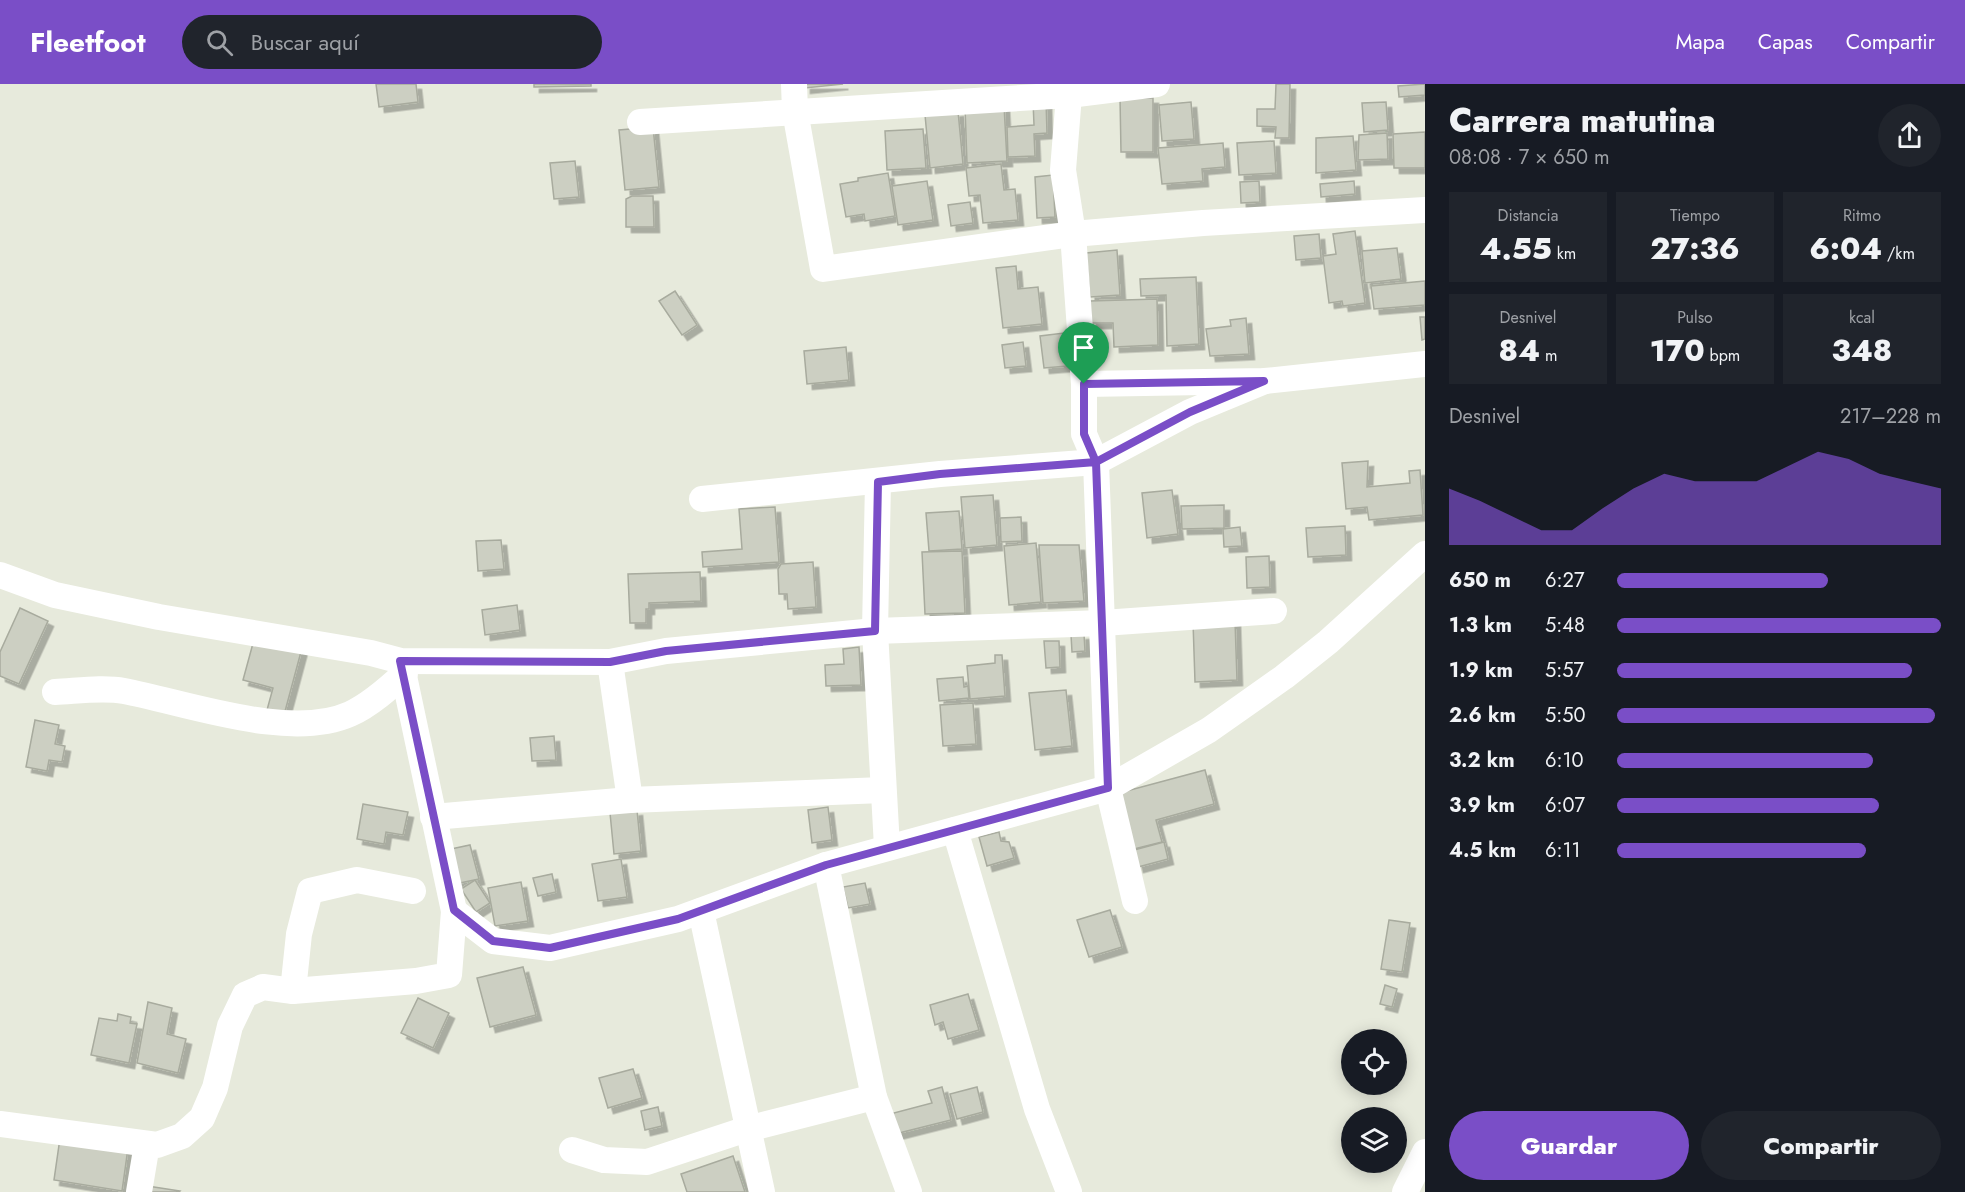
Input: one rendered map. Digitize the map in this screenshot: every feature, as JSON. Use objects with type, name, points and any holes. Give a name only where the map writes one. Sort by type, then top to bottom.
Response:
[{"type":"street","points":[[794,84],[795,111],[823,269],[1073,234],[1203,223],[1425,210]]},
{"type":"street","points":[[640,122],[1069,95],[1126,86],[1157,84]]},
{"type":"street","points":[[1069,95],[1063,170],[1073,234],[1077,321],[1084,384],[1084,434],[1096,462],[1108,788],[1135,901]]},
{"type":"street","points":[[1084,384],[1264,381],[1425,364]]},
{"type":"street","points":[[702,499],[940,474],[1096,462],[1190,412],[1264,381]]},
{"type":"street","points":[[878,482],[875,631],[888,847]]},
{"type":"street","points":[[454,910],[493,941],[550,948],[678,919],[826,865],[1108,788],[1209,730],[1284,677],[1328,642],[1425,554]]},
{"type":"street","points":[[0,575],[55,595],[159,617],[371,653],[403,667],[610,662],[666,651],[875,631],[1103,623],[1274,611]]},
{"type":"street","points":[[610,662],[630,800]]},
{"type":"street","points":[[55,692],[121,691],[272,722],[314,723],[352,714],[386,690],[403,667]]},
{"type":"street","points":[[0,1124],[157,1145],[182,1136],[202,1118],[216,1088],[230,1026],[245,995],[263,987],[293,991],[416,981],[449,975],[454,910],[403,667]]},
{"type":"street","points":[[433,817],[630,800],[883,790]]},
{"type":"street","points":[[955,830],[1037,1109],[1069,1192]]},
{"type":"street","points":[[826,865],[874,1097],[909,1192]]},
{"type":"street","points":[[293,991],[299,934],[310,891],[357,880],[413,891]]},
{"type":"street","points":[[701,911],[762,1192]]},
{"type":"street","points":[[572,1150],[604,1160],[647,1162],[747,1129],[874,1097]]},
{"type":"street","points":[[139,1192],[147,1144]]},
{"type":"street","points":[[1405,1192],[1425,1152]]},
{"type":"building","points":[[376,84],[416,84],[418,102],[379,107]]},
{"type":"building","points":[[534,84],[591,84],[591,86],[534,87]]},
{"type":"building","points":[[805,84],[843,84],[805,88]]},
{"type":"building","points":[[1276,84],[1290,84],[1289,138],[1275,138],[1276,127],[1257,126],[1257,109],[1275,109]]},
{"type":"building","points":[[1425,84],[1425,95],[1399,97],[1398,86]]},
{"type":"building","points":[[1120,98],[1153,98],[1153,152],[1121,152]]},
{"type":"building","points":[[1033,101],[1046,101],[1047,133],[1034,134],[1035,156],[1008,157],[1007,127],[1034,125]]},
{"type":"building","points":[[1191,102],[1194,139],[1162,141],[1159,105]]},
{"type":"building","points":[[1386,102],[1388,130],[1364,132],[1362,103]]},
{"type":"building","points":[[1004,105],[1007,161],[967,163],[965,107]]},
{"type":"building","points":[[958,111],[963,164],[930,168],[925,115]]},
{"type":"building","points":[[653,127],[659,187],[625,190],[619,130]]},
{"type":"building","points":[[923,129],[926,168],[887,170],[885,131]]},
{"type":"building","points":[[1425,132],[1425,168],[1394,168],[1393,134]]},
{"type":"building","points":[[1387,133],[1388,159],[1358,160],[1359,135]]},
{"type":"building","points":[[1353,136],[1356,170],[1316,173],[1316,138]]},
{"type":"building","points":[[1274,141],[1276,173],[1239,175],[1237,143]]},
{"type":"building","points":[[1223,143],[1225,167],[1202,169],[1203,181],[1162,184],[1158,148]]},
{"type":"building","points":[[575,161],[579,197],[554,199],[550,163]]},
{"type":"building","points":[[1001,164],[1004,190],[1015,189],[1018,220],[983,223],[980,195],[969,196],[966,168]]},
{"type":"building","points":[[888,173],[895,216],[865,221],[864,214],[846,217],[840,184],[858,181],[858,178]]},
{"type":"building","points":[[1053,175],[1055,217],[1037,218],[1035,177]]},
{"type":"building","points":[[927,181],[933,220],[898,225],[892,186]]},
{"type":"building","points":[[1259,181],[1260,202],[1241,203],[1240,182]]},
{"type":"building","points":[[1354,181],[1355,194],[1321,197],[1320,184]]},
{"type":"building","points":[[632,196],[653,196],[654,227],[626,227],[626,199]]},
{"type":"building","points":[[970,202],[973,223],[951,226],[948,205]]},
{"type":"building","points":[[1355,231],[1365,303],[1343,306],[1342,301],[1329,303],[1323,256],[1336,254],[1333,234]]},
{"type":"building","points":[[1319,234],[1321,258],[1296,260],[1294,236]]},
{"type":"building","points":[[1397,248],[1401,279],[1365,283],[1362,251]]},
{"type":"building","points":[[1117,250],[1120,295],[1090,297],[1086,253]]},
{"type":"building","points":[[1016,266],[1018,289],[1038,287],[1042,324],[1003,328],[996,268]]},
{"type":"building","points":[[1196,277],[1199,344],[1167,346],[1166,295],[1141,296],[1140,279]]},
{"type":"building","points":[[1425,281],[1425,305],[1374,309],[1371,286]]},
{"type":"building","points":[[675,291],[697,325],[682,335],[659,301]]},
{"type":"building","points":[[1157,299],[1158,345],[1114,347],[1113,323],[1091,323],[1090,301]]},
{"type":"building","points":[[1420,317],[1425,317],[1425,339],[1422,340]]},
{"type":"building","points":[[1246,318],[1249,354],[1210,356],[1206,329],[1231,326],[1230,320]]},
{"type":"building","points":[[1064,333],[1067,366],[1044,368],[1040,336]]},
{"type":"building","points":[[1023,342],[1026,366],[1005,368],[1002,345]]},
{"type":"building","points":[[846,347],[849,380],[807,384],[804,351]]},
{"type":"building","points":[[1368,461],[1367,487],[1410,483],[1409,471],[1420,470],[1423,515],[1369,520],[1367,507],[1346,509],[1342,463]]},
{"type":"building","points":[[1172,490],[1178,534],[1147,538],[1142,493]]},
{"type":"building","points":[[993,495],[997,545],[965,548],[961,497]]},
{"type":"building","points":[[1224,505],[1224,528],[1182,529],[1181,506]]},
{"type":"building","points":[[775,507],[779,562],[703,567],[702,552],[742,549],[739,509]]},
{"type":"building","points":[[959,511],[962,549],[929,551],[926,513]]},
{"type":"building","points":[[1021,517],[1022,541],[1001,542],[1000,518]]},
{"type":"building","points":[[1345,526],[1346,555],[1308,557],[1306,528]]},
{"type":"building","points":[[1240,527],[1242,546],[1224,547],[1223,529]]},
{"type":"building","points":[[501,540],[504,569],[478,571],[476,541]]},
{"type":"building","points":[[1036,543],[1041,602],[1009,605],[1004,546]]},
{"type":"building","points":[[1039,545],[1079,545],[1084,601],[1043,603]]},
{"type":"building","points":[[962,551],[965,613],[925,614],[922,552]]},
{"type":"building","points":[[1269,556],[1270,587],[1247,588],[1246,557]]},
{"type":"building","points":[[813,562],[816,607],[788,609],[787,594],[779,594],[778,569],[781,564]]},
{"type":"building","points":[[700,572],[701,601],[649,603],[649,609],[646,609],[646,623],[630,623],[628,574]]},
{"type":"building","points":[[517,605],[520,630],[485,635],[482,610]]},
{"type":"building","points":[[20,608],[48,621],[19,684],[0,676],[0,652]]},
{"type":"building","points":[[1235,621],[1237,680],[1195,682],[1193,622]]},
{"type":"building","points":[[1084,634],[1085,651],[1072,652],[1071,635]]},
{"type":"building","points":[[255,636],[302,648],[284,715],[267,710],[273,688],[243,680]]},
{"type":"building","points":[[1044,641],[1059,641],[1060,667],[1046,668]]},
{"type":"building","points":[[859,647],[861,685],[826,686],[825,665],[844,664],[843,649]]},
{"type":"building","points":[[995,655],[1002,655],[1005,696],[970,699],[967,666],[995,663]]},
{"type":"building","points":[[963,677],[964,687],[968,686],[969,698],[939,701],[937,679]]},
{"type":"building","points":[[1066,690],[1072,746],[1035,750],[1029,693]]},
{"type":"building","points":[[973,703],[976,744],[943,746],[940,705]]},
{"type":"building","points":[[35,720],[59,725],[55,744],[65,746],[62,762],[49,760],[47,771],[26,767]]},
{"type":"building","points":[[554,736],[556,760],[532,761],[530,738]]},
{"type":"building","points":[[1205,770],[1214,804],[1156,820],[1162,842],[1134,849],[1119,793]]},
{"type":"building","points":[[363,804],[408,812],[403,835],[386,832],[384,844],[357,839]]},
{"type":"building","points":[[828,807],[832,840],[812,843],[808,810]]},
{"type":"building","points":[[637,810],[641,851],[614,854],[610,813]]},
{"type":"building","points":[[999,832],[1001,841],[1009,842],[1014,858],[987,866],[979,837]]},
{"type":"building","points":[[1164,842],[1168,859],[1138,867],[1134,850]]},
{"type":"building","points":[[470,845],[479,879],[455,884],[446,850]]},
{"type":"building","points":[[621,859],[627,897],[598,901],[592,864]]},
{"type":"building","points":[[552,874],[556,892],[538,896],[533,878]]},
{"type":"building","points":[[475,880],[490,903],[476,912],[461,889]]},
{"type":"building","points":[[521,882],[528,921],[495,926],[488,888]]},
{"type":"building","points":[[865,883],[870,904],[848,908],[843,887]]},
{"type":"building","points":[[1110,910],[1122,947],[1089,957],[1077,920]]},
{"type":"building","points":[[1389,920],[1410,923],[1402,972],[1381,969]]},
{"type":"building","points":[[523,967],[536,1015],[490,1027],[477,978]]},
{"type":"building","points":[[1385,985],[1397,989],[1392,1007],[1380,1004]]},
{"type":"building","points":[[968,994],[979,1030],[948,1039],[943,1022],[935,1025],[930,1005]]},
{"type":"building","points":[[418,998],[449,1013],[433,1048],[401,1033]]},
{"type":"building","points":[[148,1002],[172,1008],[167,1034],[186,1039],[178,1073],[137,1063]]},
{"type":"building","points":[[118,1014],[131,1017],[130,1023],[137,1024],[129,1063],[91,1055],[99,1018],[117,1021]]},
{"type":"building","points":[[633,1069],[642,1098],[608,1108],[599,1078]]},
{"type":"building","points":[[942,1087],[951,1120],[895,1134],[890,1114],[932,1103],[928,1091]]},
{"type":"building","points":[[977,1087],[983,1112],[957,1119],[950,1094]]},
{"type":"building","points":[[658,1107],[662,1126],[645,1130],[641,1111]]},
{"type":"building","points":[[60,1138],[128,1148],[122,1191],[54,1180]]},
{"type":"building","points":[[733,1156],[745,1192],[687,1192],[681,1174]]},
{"type":"building","points":[[141,1185],[180,1191],[140,1192]]},
{"type":"route","points":[[1084,384],[1084,434],[1096,462],[940,474],[878,482],[875,631],[666,651],[610,662],[400,661],[405,673],[454,910],[493,941],[550,948],[678,919],[826,865],[1108,788],[1096,462],[1190,412],[1264,381],[1084,384]]}]
